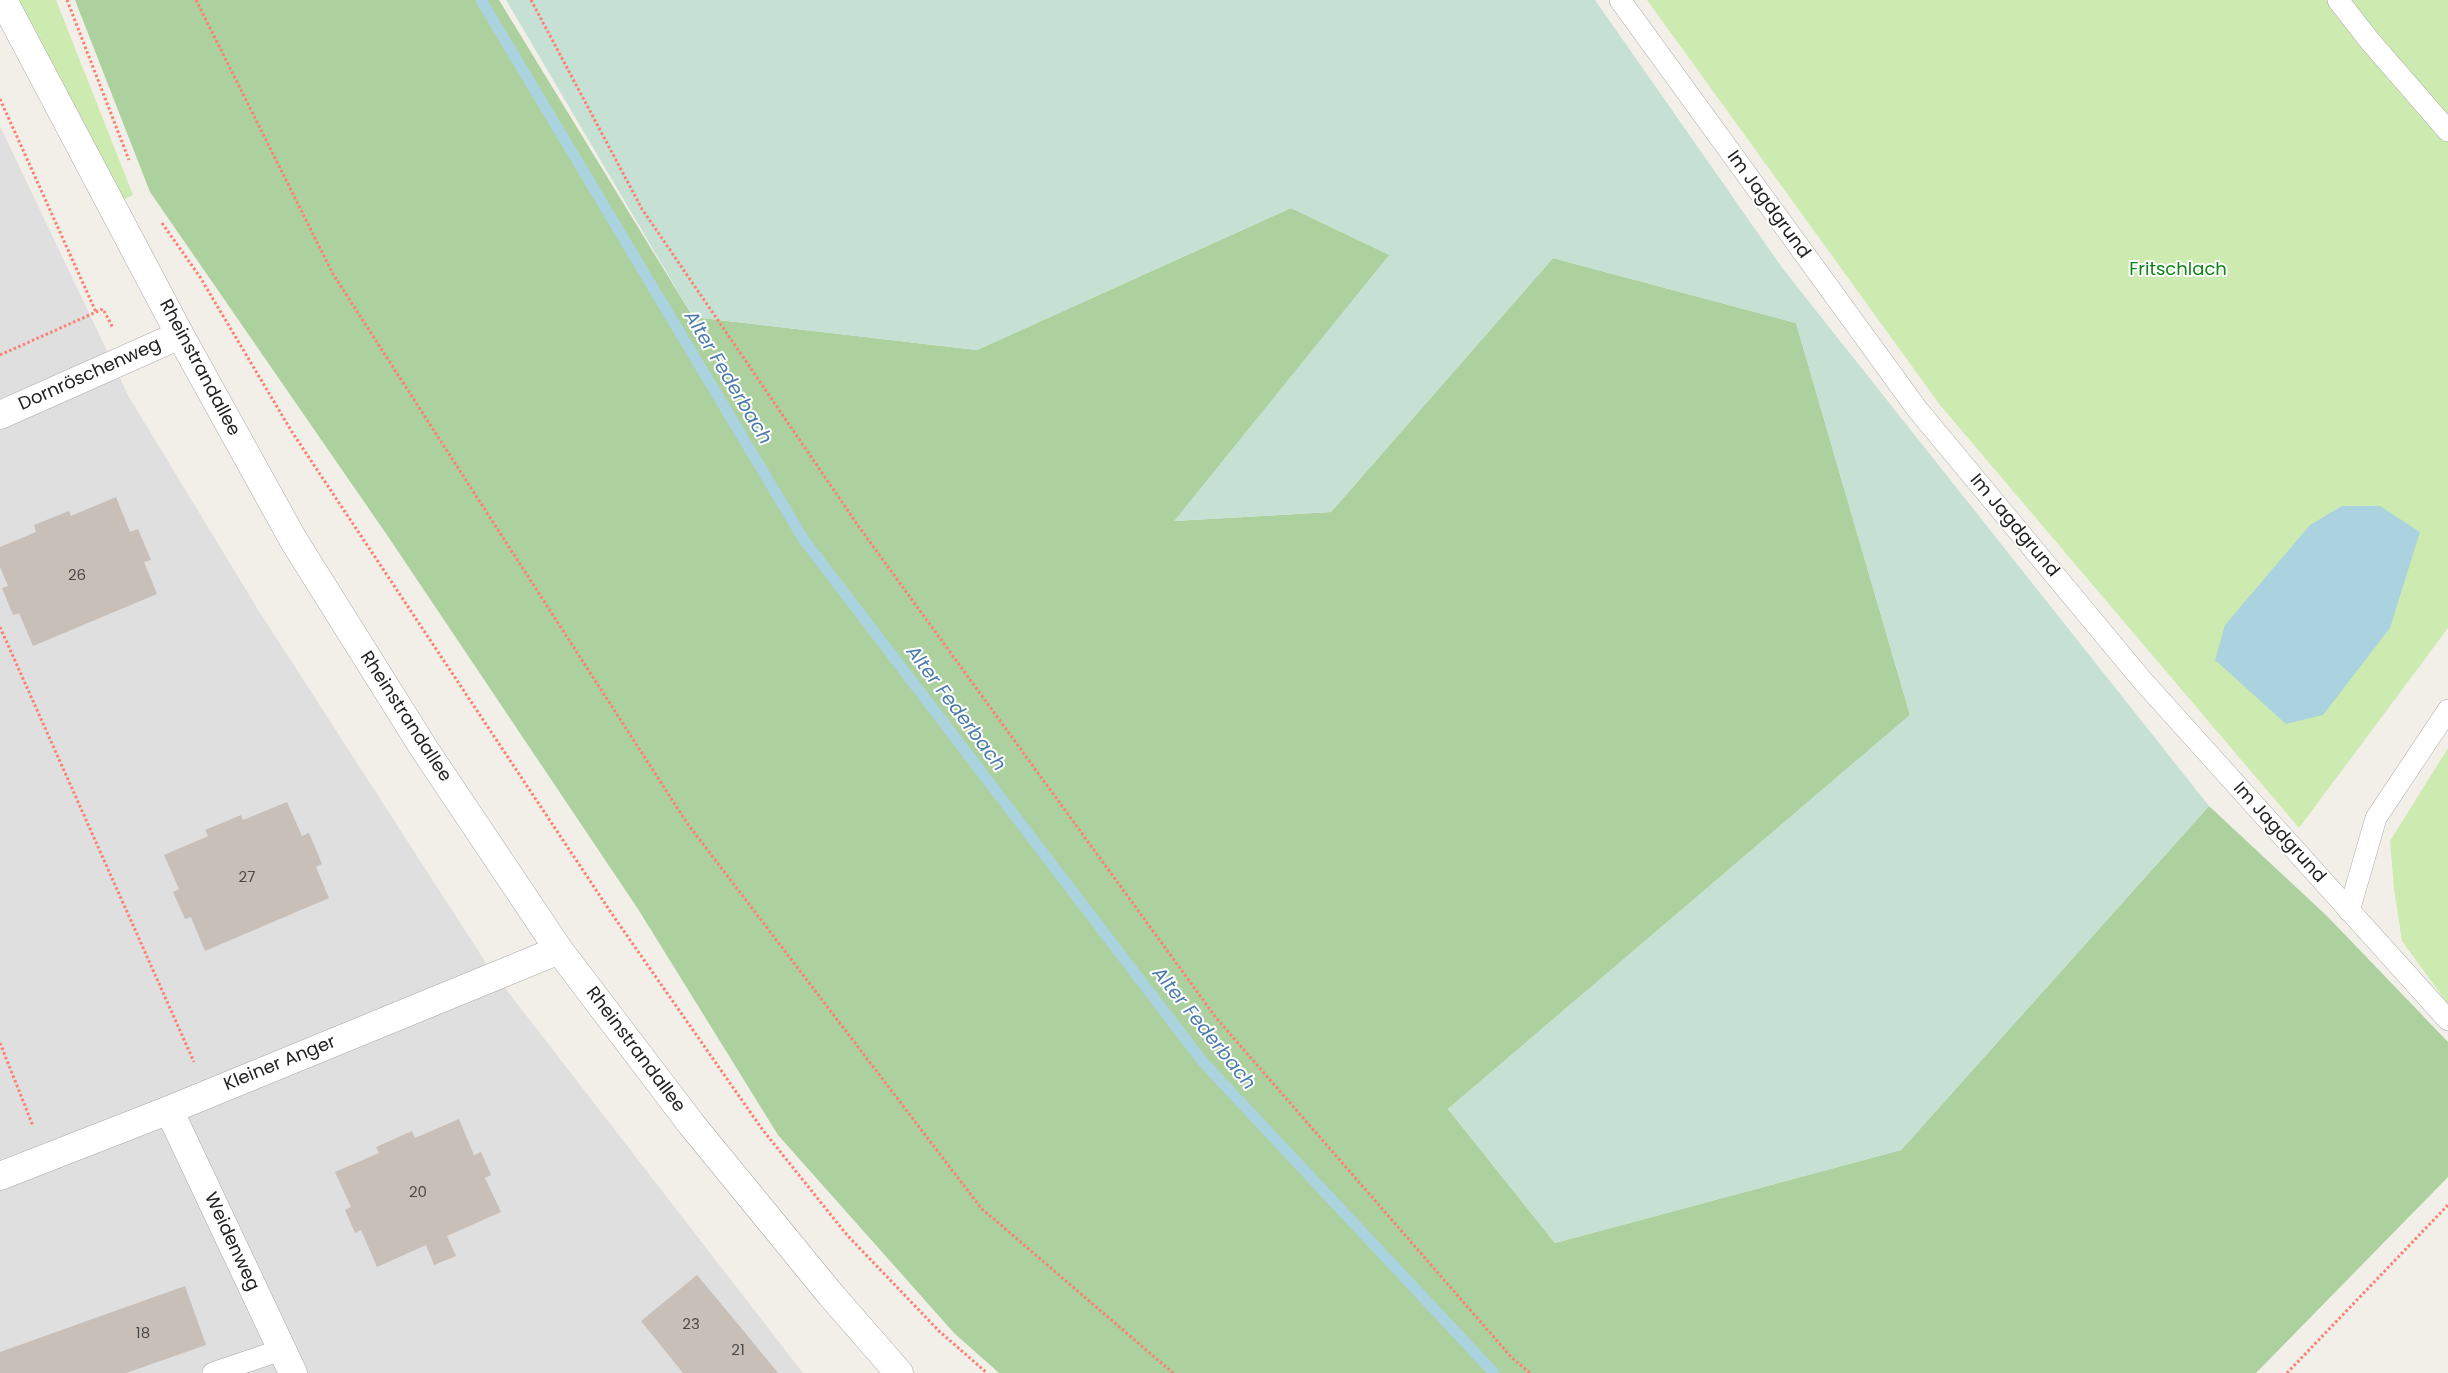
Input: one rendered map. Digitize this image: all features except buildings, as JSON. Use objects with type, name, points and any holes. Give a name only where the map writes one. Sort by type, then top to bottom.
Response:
[{"type":"street","name":"Rheinstrandallee","points":[[3,0],[180,335],[294,541],[425,750],[559,950],[692,1125],[831,1295],[899,1373]]},
{"type":"street","name":"Dornröschenweg","points":[[0,415],[180,335]]},
{"type":"street","name":"Kleiner Anger","points":[[0,1176],[46,1160],[559,950]]},
{"type":"street","name":"Weidenweg","points":[[169,1110],[287,1362]]},
{"type":"lane","name":"Im Jagdgrund","points":[[1620,0],[1917,409],[2142,680],[2448,1020]]},
{"type":"lane","points":[[2338,0],[2369,40],[2448,131]]},
{"type":"lane","points":[[2349,911],[2376,818],[2448,710]]},
{"type":"lane","points":[[213,1373],[287,1362]]},
{"type":"path","points":[[67,0],[131,167]]},
{"type":"path","points":[[196,0],[333,274],[688,823],[981,1208],[1173,1373]]},
{"type":"path","points":[[531,0],[642,209],[894,576],[1217,1019],[1512,1358],[1530,1373]]},
{"type":"path","points":[[0,99],[96,312]]},
{"type":"path","points":[[158,217],[200,277],[292,432],[330,490],[614,917],[762,1128],[847,1235],[939,1331],[987,1373]]},
{"type":"path","points":[[0,356],[103,309],[128,358]]},
{"type":"path","points":[[0,626],[208,1093]]},
{"type":"path","points":[[0,1043],[46,1160]]},
{"type":"path","points":[[2287,1373],[2448,1205]]},
{"type":"shaded area","points":[[0,126],[129,397],[257,608],[488,966],[803,1373],[0,1373]]},
{"type":"green space","points":[[19,0],[56,0],[133,195],[123,200]]},
{"type":"green space","points":[[75,0],[499,0],[693,317],[977,350],[1291,208],[1390,255],[1175,521],[1331,512],[1553,258],[1796,323],[1910,715],[1448,1109],[1555,1243],[1901,1150],[2209,806],[2327,916],[2448,1042],[2448,1177],[2256,1373],[999,1373],[954,1333],[778,1135],[638,909],[387,535],[150,192]]},
{"type":"green space","points":[[506,0],[1595,0],[1783,269],[2209,806],[1901,1150],[1555,1243],[1448,1109],[1910,715],[1796,323],[1553,258],[1331,512],[1174,521],[1389,255],[1291,208],[977,350],[693,317]]},
{"type":"green space","name":"Fritschlach","points":[[1647,0],[2448,0],[2448,628],[2299,828],[1940,405]]},
{"type":"green space","points":[[2448,748],[2448,1004],[2402,941],[2394,889],[2390,841]]},
{"type":"water","points":[[2342,506],[2380,506],[2420,532],[2390,628],[2323,715],[2286,724],[2215,660],[2225,625],[2310,525]]},
{"type":"waterway","name":"Alter Federbach","points":[[481,0],[804,540],[1203,1062],[1494,1373]]}]
